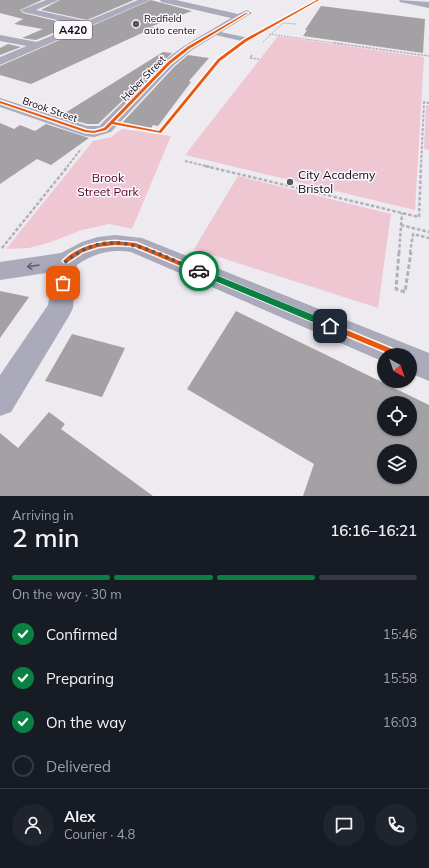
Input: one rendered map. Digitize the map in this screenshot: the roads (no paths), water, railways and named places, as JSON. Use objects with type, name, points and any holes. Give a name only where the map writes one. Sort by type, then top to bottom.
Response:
[{"type":"main road","name":"A420","points":[[0,62],[146,0]]},
{"type":"street","points":[[55,0],[26,10],[87,24]]},
{"type":"street","name":"Heber Street","points":[[94,132],[105,129],[112,123],[169,63],[188,48],[243,15],[164,0]]},
{"type":"street","points":[[406,0],[429,5]]},
{"type":"street","points":[[0,38],[37,45]]},
{"type":"street","name":"Brook Street","points":[[0,102],[84,131],[94,132]]},
{"type":"street","points":[[0,270],[66,261],[85,249],[103,242],[134,244],[383,348]]},
{"type":"street","points":[[0,401],[60,308],[66,261]]},
{"type":"street","points":[[417,362],[429,367]]},
{"type":"lane","points":[[214,32],[246,40]]},
{"type":"place","name":"Redfield auto center","points":[[136,24]]},
{"type":"place","name":"City Academy Bristol","points":[[290,182]]},
{"type":"park label","name":"Brook Street Park","points":[[108,185]]}]
